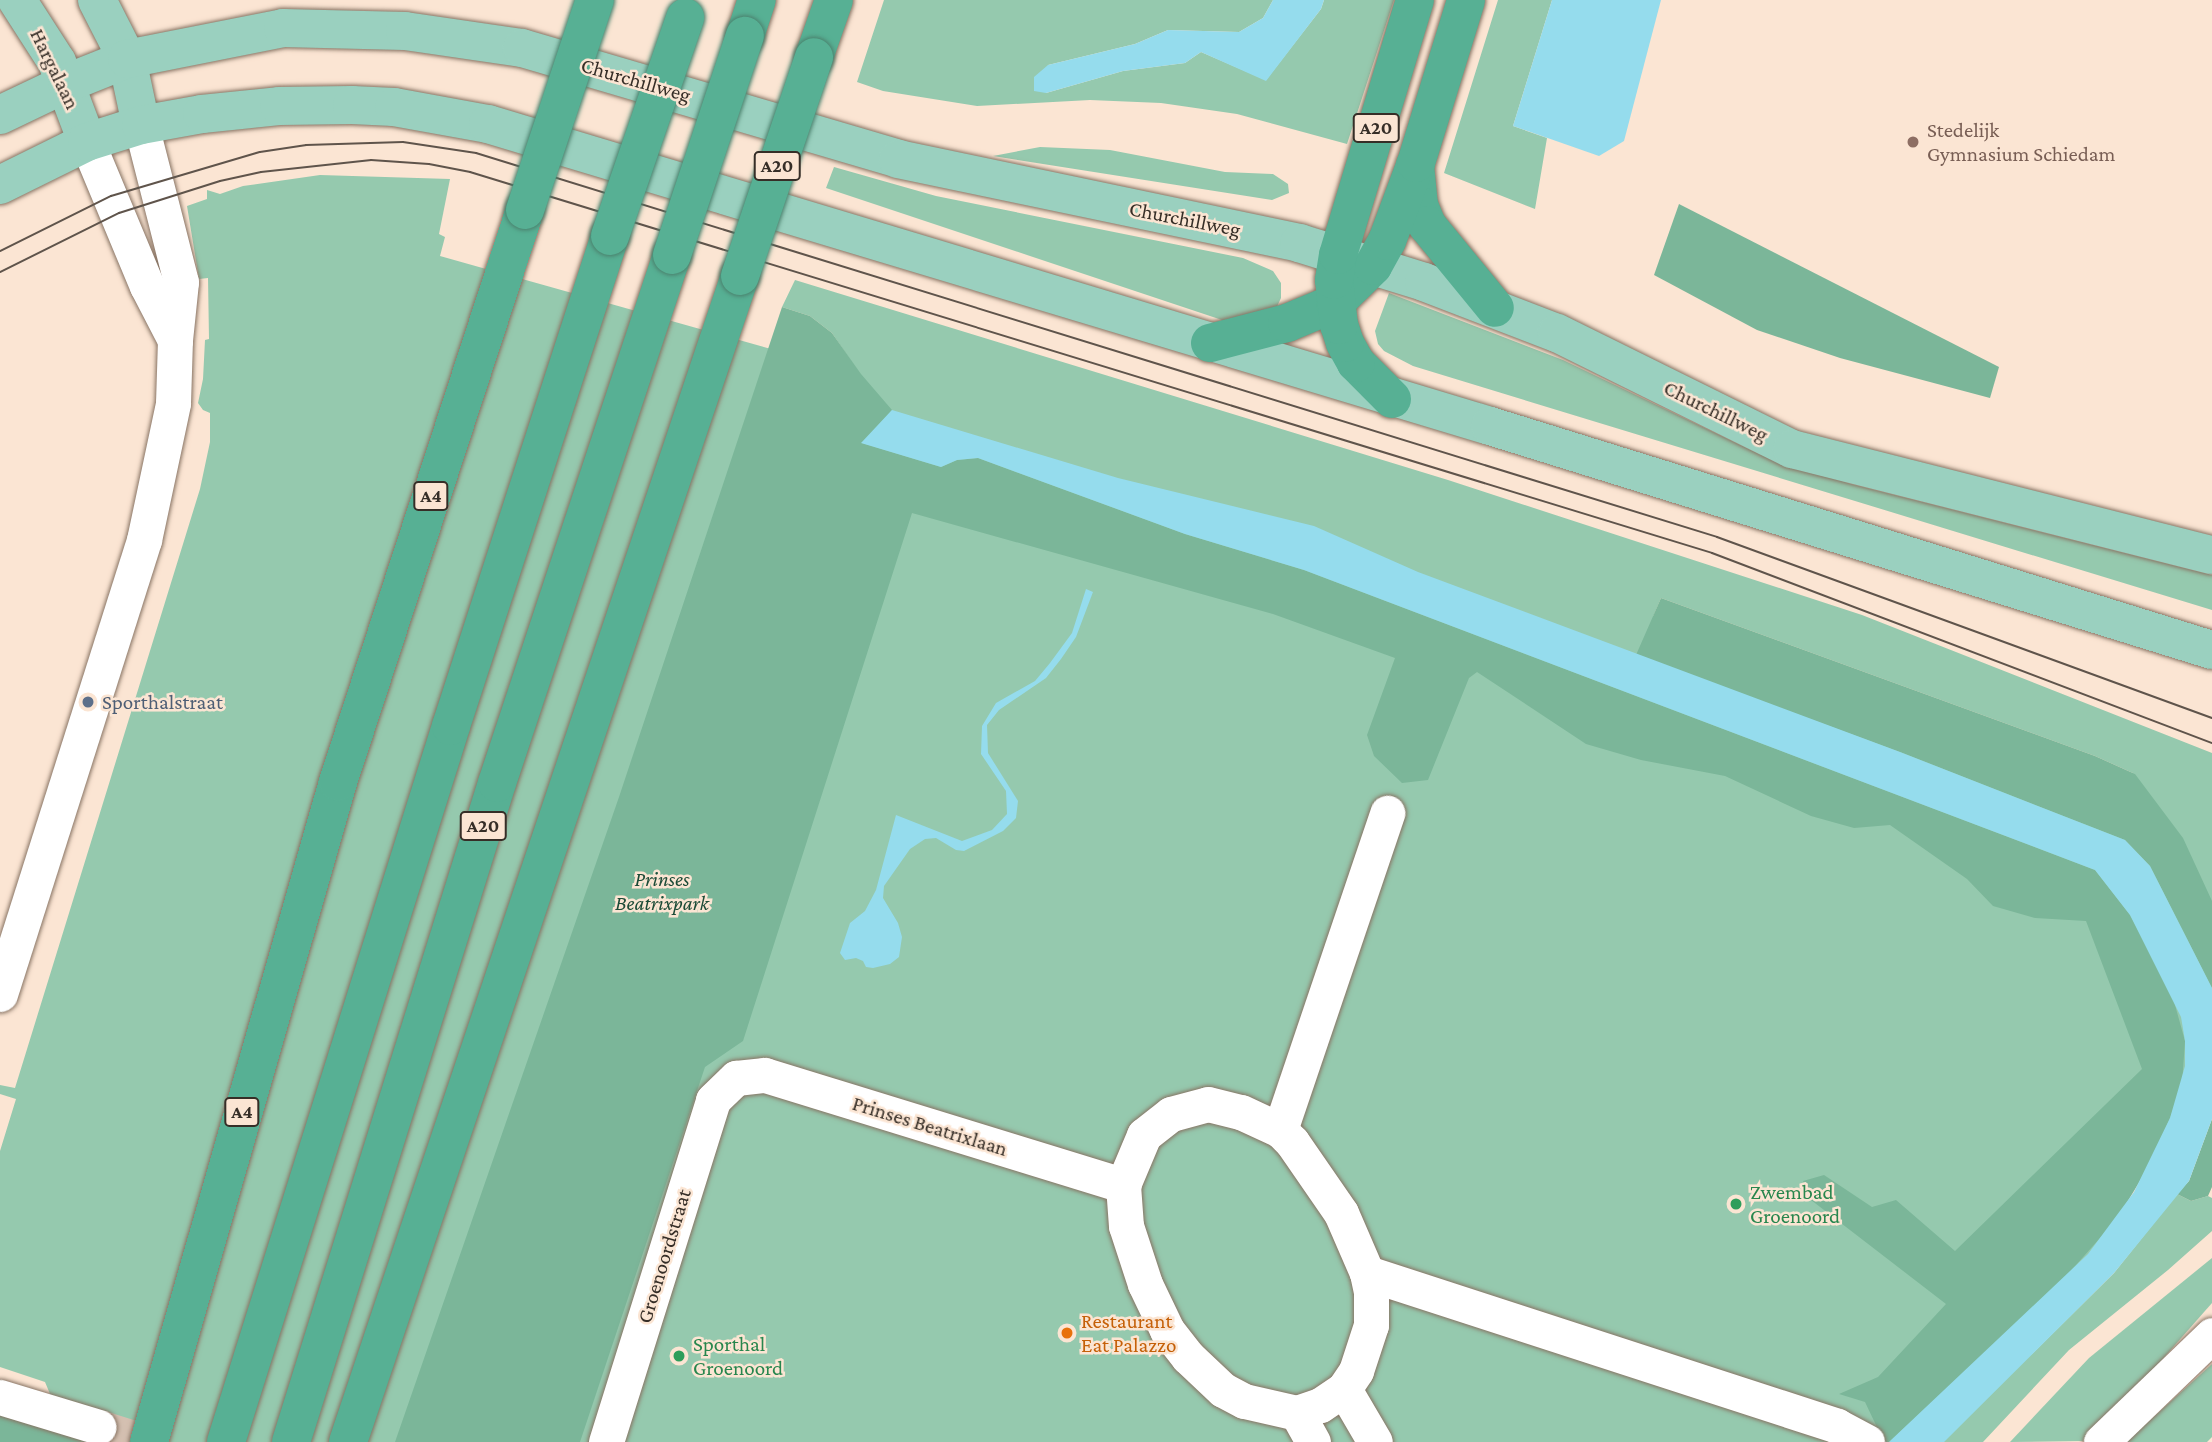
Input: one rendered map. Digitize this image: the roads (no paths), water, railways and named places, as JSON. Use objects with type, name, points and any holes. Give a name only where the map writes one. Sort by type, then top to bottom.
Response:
[{"type":"highway","name":"A4","points":[[149,1442],[338,782],[595,0]]},
{"type":"highway","name":"A20","points":[[291,1442],[497,783],[757,0]]},
{"type":"highway","name":"A20","points":[[348,1442],[834,0]]},
{"type":"highway","name":"A20","points":[[1356,260],[1415,0]]},
{"type":"highway","name":"A20","points":[[1356,260],[1387,241],[1416,163],[1466,0]]},
{"type":"highway","points":[[226,1442],[451,726],[610,236],[688,9]]},
{"type":"highway","points":[[1416,163],[1415,185],[1427,225],[1495,308]]},
{"type":"highway","points":[[1356,260],[1335,303],[1339,325],[1356,363],[1392,399]]},
{"type":"highway","points":[[1210,343],[1287,323],[1335,303]]},
{"type":"main road","name":"Hargalaan","points":[[17,0],[67,83],[87,142]]},
{"type":"main road","points":[[97,0],[128,59],[141,125]]},
{"type":"main road","name":"Churchillweg","points":[[0,115],[67,83],[128,59],[283,28],[366,28],[470,39],[522,48],[921,165],[1298,243],[1356,260],[1495,308],[1557,333],[1792,449],[2212,555]]},
{"type":"main road","points":[[0,185],[87,142],[141,125],[202,114],[279,106],[352,105],[437,113],[558,144],[1392,399],[1490,426],[2212,650]]},
{"type":"street","points":[[0,994],[144,540],[173,403],[175,340],[181,282],[141,125]]},
{"type":"street","points":[[87,142],[147,286],[175,340]]},
{"type":"street","points":[[1280,1130],[1387,813]]},
{"type":"street","name":"Prinses Beatrixlaan","points":[[736,1078],[765,1075],[1123,1185]]},
{"type":"street","name":"Groenoordstraat","points":[[606,1442],[713,1100],[736,1078]]},
{"type":"street","points":[[1208,1104],[1241,1112],[1280,1130],[1328,1191],[1351,1233],[1367,1273],[1372,1309],[1368,1340],[1356,1371],[1344,1388],[1320,1405],[1305,1427],[1223,1390],[1188,1357],[1167,1329],[1145,1284],[1126,1226],[1123,1185],[1144,1135],[1171,1114],[1208,1104]]},
{"type":"street","points":[[1367,1273],[1837,1426],[1867,1442]]},
{"type":"street","points":[[2101,1442],[2212,1335]]},
{"type":"street","points":[[1344,1388],[1375,1442]]},
{"type":"street","points":[[0,1397],[99,1427]]},
{"type":"water","points":[[1273,0],[1324,0],[1321,9],[1266,81],[1201,52],[1185,63],[1123,71],[1046,93],[1034,91],[1034,77],[1048,65],[1135,44],[1168,30],[1239,32],[1263,18]]},
{"type":"water","points":[[1552,0],[1661,0],[1624,141],[1599,156],[1513,126]]},
{"type":"water","points":[[892,410],[1118,478],[1314,526],[1418,572],[1900,752],[2125,840],[2150,866],[2212,988],[2212,1119],[2189,1181],[2114,1273],[1944,1442],[1889,1442],[2088,1254],[2134,1192],[2170,1118],[2185,1066],[2181,1017],[2130,915],[2095,870],[1304,570],[1185,534],[978,458],[957,460],[941,467],[861,443]]},
{"type":"water","points":[[1086,589],[1093,592],[1076,637],[1061,659],[1046,678],[999,710],[987,725],[988,753],[1018,801],[1016,818],[1003,831],[964,851],[956,850],[936,838],[925,839],[910,849],[884,886],[883,898],[898,923],[902,937],[899,957],[890,964],[873,968],[866,967],[863,961],[856,958],[845,960],[840,953],[850,923],[865,911],[876,890],[896,815],[962,841],[992,830],[1007,814],[1006,791],[981,754],[982,726],[996,703],[1035,681],[1050,663],[1072,633]]},
{"type":"tunnel","points":[[99,1427],[147,1442]]},
{"type":"tram line","points":[[0,251],[111,196],[260,152],[306,145],[403,142],[476,153],[1717,537],[2212,718]]},
{"type":"tram line","points":[[0,272],[119,213],[220,181],[261,172],[371,160],[429,164],[470,172],[1712,553],[2212,743]]},
{"type":"place","name":"Stedelijk Gymnasium Schiedam","points":[[1913,142]]},
{"type":"place","name":"Sporthalstraat","points":[[88,702]]},
{"type":"place","name":"Zwembad Groenoord","points":[[1736,1204]]},
{"type":"place","name":"Restaurant Eat Palazzo","points":[[1067,1333]]},
{"type":"place","name":"Sporthal Groenoord","points":[[679,1356]]},
{"type":"park label","name":"Prinses Beatrixpark","points":[[662,891]]}]
